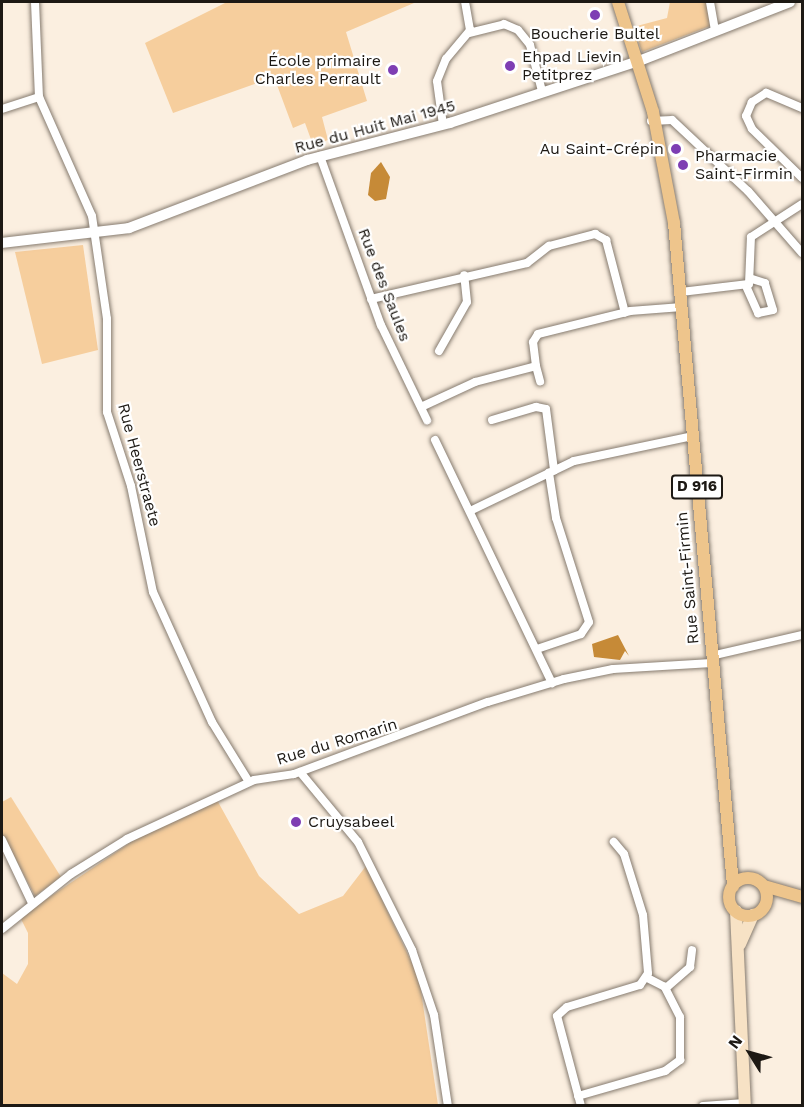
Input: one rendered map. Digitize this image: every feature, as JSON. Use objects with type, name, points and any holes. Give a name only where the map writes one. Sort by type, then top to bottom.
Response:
[{"type":"main road","name":"D 916","points":[[613,2],[634,62]]},
{"type":"main road","name":"D 916","points":[[618,2],[634,62]]},
{"type":"main road","name":"Rue Saint-Firmin","points":[[634,62],[657,138],[681,292],[711,660],[733,886]]},
{"type":"main road","name":"Rue Saint-Firmin","points":[[727,837],[749,878]]},
{"type":"main road","points":[[745,1104],[736,911],[729,897],[733,886],[749,878],[764,886],[802,898]]},
{"type":"main road","points":[[764,886],[765,905]]},
{"type":"main road","points":[[738,963],[753,915],[765,905],[802,898]]},
{"type":"main road","points":[[736,911],[753,915]]},
{"type":"street","name":"Rue Heerstraete","points":[[35,2],[39,97],[82,183],[95,235],[107,319],[108,418],[131,486],[153,592],[212,722],[249,782]]},
{"type":"street","points":[[465,2],[469,33]]},
{"type":"street","points":[[710,2],[715,29]]},
{"type":"street","name":"Rue du Huit Mai 1945","points":[[2,243],[95,235],[138,225],[320,156],[443,125],[634,62],[790,2]]},
{"type":"street","points":[[443,125],[436,95],[438,75],[469,33],[504,24],[518,30],[530,45],[542,91]]},
{"type":"street","points":[[802,108],[766,93],[752,102],[746,116],[752,129],[802,178]]},
{"type":"street","points":[[2,110],[39,97]]},
{"type":"street","points":[[653,120],[672,120],[776,222],[802,253]]},
{"type":"street","name":"Rue des Saules","points":[[320,156],[371,299],[427,420]]},
{"type":"street","points":[[681,292],[746,286],[752,279],[748,242],[802,204]]},
{"type":"street","points":[[371,299],[464,275],[527,263],[549,246],[600,235],[607,242],[625,313]]},
{"type":"street","points":[[439,351],[466,302],[464,275]]},
{"type":"street","points":[[746,286],[758,313],[773,310],[765,283],[752,279]]},
{"type":"street","points":[[540,381],[536,366],[537,335],[625,313],[682,307]]},
{"type":"street","points":[[421,407],[475,382],[536,366]]},
{"type":"street","points":[[492,420],[546,409],[555,518],[589,622],[581,634],[537,649]]},
{"type":"street","points":[[470,511],[551,472],[626,447],[693,436]]},
{"type":"street","points":[[435,440],[552,683]]},
{"type":"street","name":"Rue du Romarin","points":[[2,929],[32,903],[135,835],[249,782],[300,772],[552,683],[613,669],[711,660],[802,635]]},
{"type":"street","points":[[300,772],[358,842],[416,958],[436,1024],[448,1106]]},
{"type":"street","points":[[2,840],[32,903]]},
{"type":"street","points":[[614,842],[624,854],[645,922],[647,978],[640,986],[559,1013],[556,1025],[579,1101],[678,1063],[681,1021],[666,988],[647,978]]},
{"type":"street","points":[[666,988],[690,967],[692,950]]},
{"type":"street","points":[[703,1106],[745,1104]]},
{"type":"shaded area","points":[[227,2],[414,3],[346,32],[367,101],[322,117],[328,140],[313,145],[305,123],[293,128],[274,77],[173,113],[145,43]]},
{"type":"shaded area","points":[[670,2],[706,2],[710,26],[642,52],[633,27],[667,18]]},
{"type":"shaded area","points":[[381,162],[390,177],[386,199],[375,201],[368,195],[371,173]]},
{"type":"shaded area","points":[[83,245],[98,350],[42,364],[15,252]]},
{"type":"shaded area","points":[[618,635],[629,656],[625,651],[620,660],[594,657],[592,644]]},
{"type":"shaded area","points":[[11,797],[61,877],[35,896],[2,833],[2,802]]},
{"type":"shaded area","points":[[217,800],[259,876],[299,914],[343,896],[366,866],[419,978],[438,1105],[2,1105],[2,973],[17,984],[28,964],[28,933],[20,917],[143,834]]},
{"type":"place","name":"Boucherie Bultel","points":[[595,15]]},
{"type":"place","name":"Ehpad Lievin Petitprez","points":[[510,66]]},
{"type":"place","name":"École primaire Charles Perrault","points":[[393,70]]},
{"type":"place","name":"Au Saint-Crépin","points":[[676,149]]},
{"type":"place","name":"Pharmacie Saint-Firmin","points":[[683,165]]},
{"type":"place","name":"Cruysabeel","points":[[296,822]]}]
